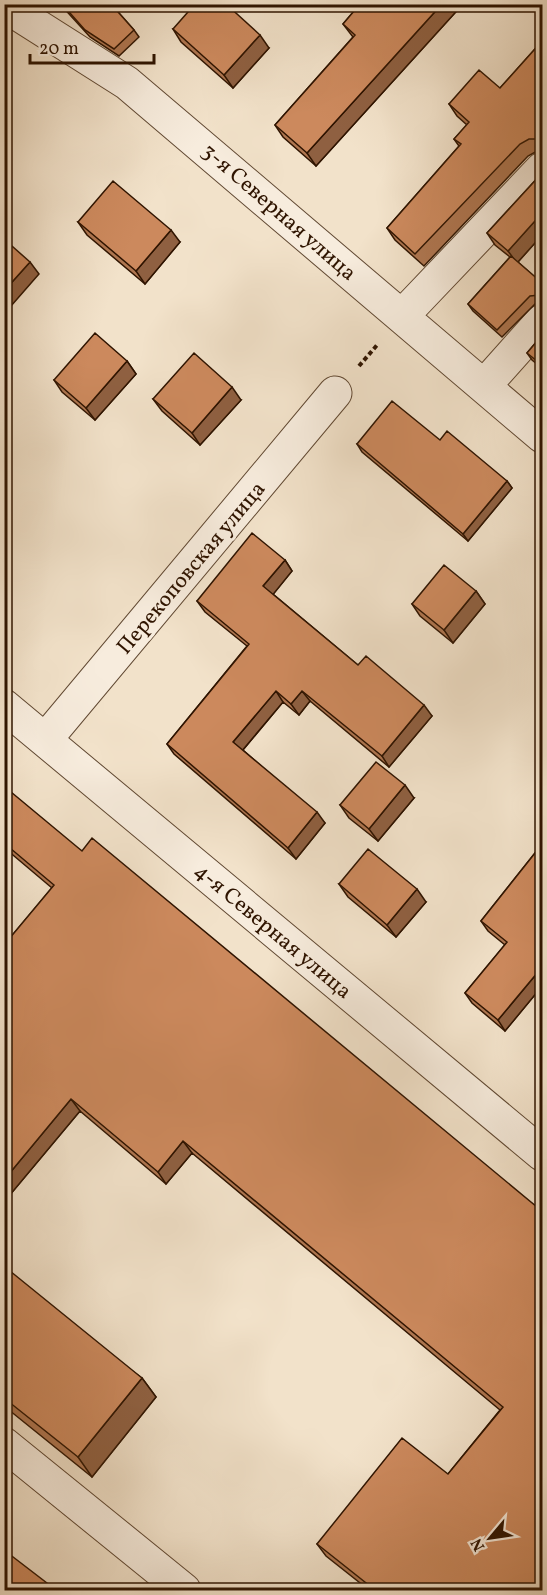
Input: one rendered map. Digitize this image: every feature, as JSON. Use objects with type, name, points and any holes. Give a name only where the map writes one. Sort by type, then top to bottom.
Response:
[{"type":"street","name":"3-я Северная улица","points":[[4,5],[127,83],[543,436]]},
{"type":"street","points":[[402,316],[543,169]]},
{"type":"street","points":[[484,386],[543,321]]},
{"type":"street","name":"Перекоповская улица","points":[[45,740],[335,393]]},
{"type":"street","name":"4-я Северная улица","points":[[4,706],[543,1154]]},
{"type":"street","points":[[4,1444],[184,1590]]},
{"type":"path","points":[[335,393],[402,316]]},
{"type":"building","points":[[62,4],[111,4],[134,30],[114,49],[85,30]]},
{"type":"building","points":[[195,4],[226,4],[260,35],[224,75],[173,29]]},
{"type":"building","points":[[360,4],[442,4],[307,153],[275,125],[355,35],[343,24]]},
{"type":"building","points":[[543,40],[543,141],[529,139],[520,144],[415,254],[387,228],[461,144],[454,139],[469,122],[449,104],[479,70],[500,88]]},
{"type":"building","points":[[543,172],[543,212],[508,251],[487,233]]},
{"type":"building","points":[[113,181],[171,230],[136,271],[78,222]]},
{"type":"building","points":[[4,239],[30,262],[4,291]]},
{"type":"building","points":[[511,256],[541,282],[536,288],[543,293],[543,296],[530,296],[497,330],[468,304]]},
{"type":"building","points":[[95,333],[127,361],[86,408],[54,380]]},
{"type":"building","points":[[543,334],[543,366],[527,353]]},
{"type":"building","points":[[194,353],[232,387],[192,433],[153,399]]},
{"type":"building","points":[[392,401],[440,440],[447,431],[507,481],[463,534],[357,444]]},
{"type":"building","points":[[252,533],[285,560],[263,586],[358,665],[366,656],[424,705],[382,756],[302,691],[291,704],[276,691],[233,742],[317,812],[288,848],[167,744],[249,644],[197,601]]},
{"type":"building","points":[[444,565],[476,591],[444,630],[412,604]]},
{"type":"building","points":[[376,762],[405,785],[369,829],[340,805]]},
{"type":"building","points":[[11,792],[82,851],[92,838],[543,1212],[543,1590],[375,1590],[317,1544],[402,1438],[448,1474],[503,1407],[183,1141],[158,1172],[71,1099],[4,1180],[4,945],[54,885],[4,843],[4,800]]},
{"type":"building","points":[[543,843],[543,966],[498,1020],[465,993],[507,942],[481,921]]},
{"type":"building","points":[[368,849],[417,889],[387,925],[339,884]]},
{"type":"building","points":[[10,1271],[142,1378],[78,1457],[4,1398],[4,1278]]},
{"type":"building","points":[[4,1550],[56,1590],[4,1590]]}]
